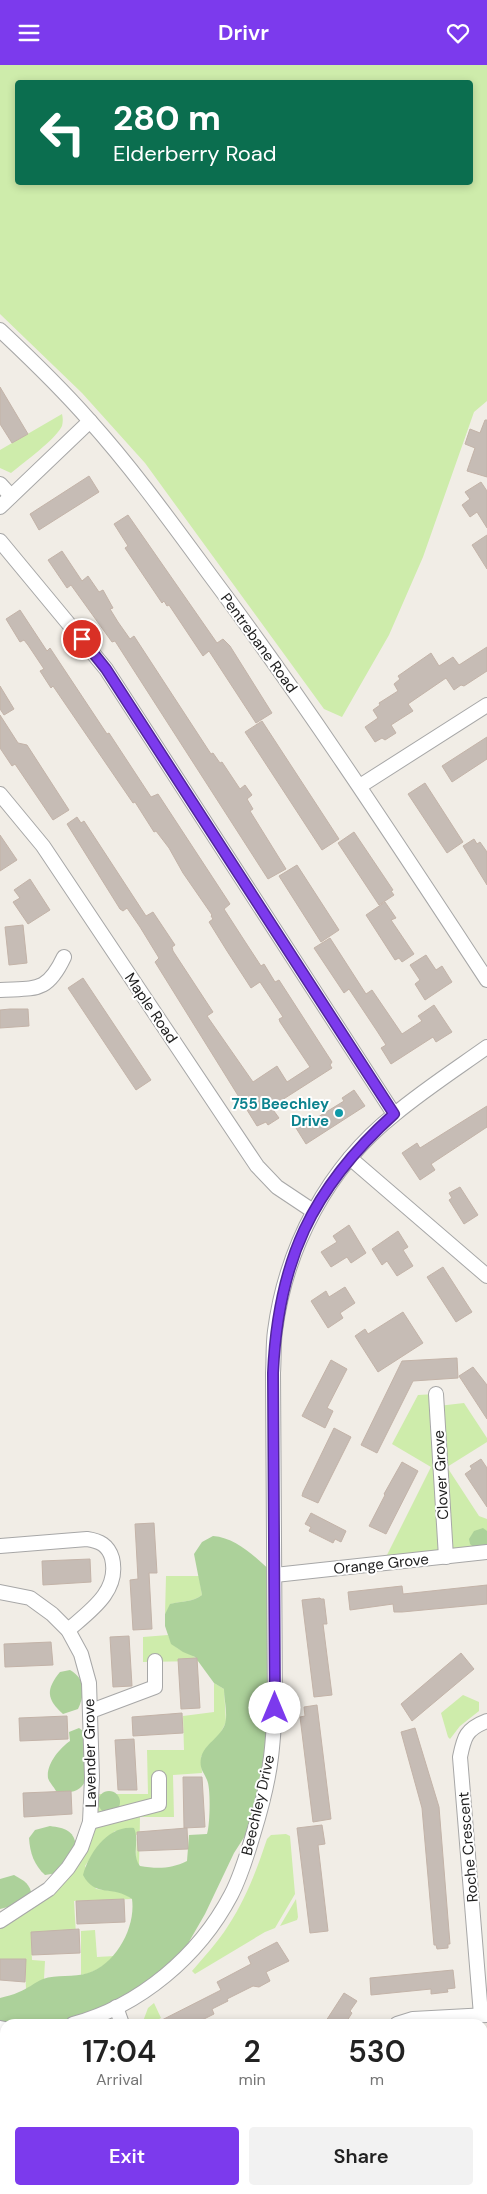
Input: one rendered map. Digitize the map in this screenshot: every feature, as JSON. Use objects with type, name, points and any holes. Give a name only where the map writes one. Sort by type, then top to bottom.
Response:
[{"type":"street","name":"Pentrebane Road","points":[[0,330],[56,384],[90,421],[159,506],[251,630],[360,785],[487,980]]},
{"type":"street","points":[[0,507],[90,421]]},
{"type":"street","points":[[0,484],[11,496]]},
{"type":"street","points":[[0,541],[106,669],[394,1114]]},
{"type":"street","points":[[360,785],[487,705]]},
{"type":"street","name":"Maple Road","points":[[1,797],[43,845],[257,1166],[277,1187],[314,1211]]},
{"type":"street","points":[[0,990],[39,987],[49,981],[56,973],[64,957]]},
{"type":"street","name":"Beechley Drive","points":[[86,2019],[116,2007],[144,1992],[169,1973],[193,1949],[226,1904],[244,1866],[259,1814],[271,1757],[275,1708],[276,1575],[273,1373],[275,1332],[286,1277],[295,1251],[326,1189],[372,1134],[394,1114],[487,1047]]},
{"type":"street","points":[[350,1158],[487,1276]]},
{"type":"street","name":"Clover Grove","points":[[436,1394],[446,1557]]},
{"type":"street","points":[[0,1546],[87,1539],[100,1541],[110,1550],[113,1578],[107,1593],[68,1630]]},
{"type":"street","name":"Orange Grove","points":[[276,1575],[487,1552]]},
{"type":"street","name":"Lavender Grove","points":[[0,1592],[30,1599],[52,1614],[68,1630],[81,1654],[89,1683],[91,1711],[90,1823],[81,1848],[68,1868],[49,1889],[0,1921]]},
{"type":"street","points":[[91,1711],[155,1687],[155,1661]]},
{"type":"street","name":"Roche Crescent","points":[[484,2015],[460,1757],[464,1737],[475,1726],[487,1721]]},
{"type":"street","points":[[90,1823],[160,1804],[159,1777]]},
{"type":"street","points":[[116,2007],[120,2019]]},
{"type":"street","points":[[413,2019],[484,2015]]},
{"type":"green space","points":[[0,65],[487,65],[487,401],[474,412],[423,557],[389,635],[342,717],[324,709],[145,463],[82,393],[0,314]]},
{"type":"green space","points":[[62,414],[62,426],[59,431],[39,451],[11,473],[0,468],[0,450]]},
{"type":"green space","points":[[436,1394],[438,1406],[464,1403],[487,1438],[487,1442],[447,1467],[479,1516],[487,1519],[487,1552],[383,1563],[431,1467],[392,1444],[418,1395]]},
{"type":"green space","points":[[483,1528],[487,1531],[487,1547],[477,1550],[470,1544],[469,1539],[474,1531]]},
{"type":"green space","points":[[213,1536],[231,1541],[254,1556],[275,1575],[275,1708],[259,1814],[234,1853],[205,1914],[169,1973],[82,2019],[0,2019],[0,1998],[17,1993],[48,1978],[88,1973],[107,1962],[122,1943],[131,1921],[132,1899],[125,1895],[99,1889],[88,1882],[83,1875],[90,1858],[101,1842],[116,1831],[134,1828],[136,1833],[136,1857],[140,1866],[164,1868],[187,1861],[189,1835],[207,1834],[209,1791],[207,1780],[201,1768],[201,1758],[205,1749],[220,1733],[225,1724],[224,1689],[214,1683],[195,1657],[171,1644],[165,1626],[165,1614],[170,1604],[191,1600],[202,1595],[194,1554],[202,1542]]},
{"type":"green space","points":[[166,1576],[199,1576],[202,1595],[191,1600],[171,1604],[165,1614]]},
{"type":"green space","points":[[168,1635],[174,1645],[199,1661],[143,1662],[143,1637]]},
{"type":"green space","points":[[70,1670],[79,1678],[83,1692],[78,1709],[63,1714],[53,1704],[50,1689],[60,1672]]},
{"type":"green space","points":[[214,1683],[224,1689],[226,1722],[220,1734],[207,1747],[201,1757],[202,1773],[173,1775],[174,1817],[140,1817],[139,1866],[136,1861],[137,1835],[115,1831],[99,1845],[85,1866],[96,1889],[122,1892],[132,1899],[74,1901],[76,1935],[31,1934],[32,1960],[45,1961],[44,1979],[26,1989],[25,1963],[0,1963],[0,1921],[27,1905],[81,1848],[91,1794],[148,1794],[147,1750],[184,1750],[183,1716],[214,1712]]},
{"type":"green space","points":[[463,1695],[479,1702],[479,1711],[460,1726],[450,1739],[441,1713]]},
{"type":"green space","points":[[79,1728],[86,1733],[87,1775],[84,1783],[78,1789],[69,1792],[56,1791],[48,1778],[49,1767],[58,1752],[70,1741],[69,1732]]},
{"type":"green space","points":[[109,1791],[119,1798],[120,1802],[113,1812],[109,1813],[99,1806],[98,1802],[105,1792]]},
{"type":"green space","points":[[50,1826],[68,1831],[73,1836],[76,1845],[57,1873],[45,1875],[33,1858],[29,1838],[35,1830]]},
{"type":"green space","points":[[286,1834],[290,1836],[295,1894],[275,1928],[265,1932],[195,1974],[192,1971],[220,1938],[246,1895],[267,1839],[271,1835]]},
{"type":"green space","points":[[14,1875],[26,1883],[32,1896],[24,1903],[0,1909],[0,1879]]},
{"type":"green space","points":[[296,1899],[297,1920],[280,1926]]},
{"type":"green space","points":[[95,1930],[97,1957],[115,1956],[99,1968],[81,1975],[81,1931]]},
{"type":"green space","points":[[154,2003],[161,2018],[144,2019],[148,2008]]},
{"type":"building","points":[[0,387],[28,434],[12,443],[0,424]]},
{"type":"building","points":[[485,420],[487,420],[487,477],[467,471],[475,448],[465,444],[470,429],[480,433]]},
{"type":"building","points":[[89,476],[99,492],[39,530],[30,514]]},
{"type":"building","points":[[481,482],[487,491],[487,528],[477,512],[470,517],[462,505],[470,499],[465,492]]},
{"type":"building","points":[[128,515],[217,643],[223,639],[230,646],[272,713],[256,723],[209,651],[203,656],[169,605],[167,606],[164,601],[162,603],[125,548],[128,546],[114,524]]},
{"type":"building","points":[[487,535],[487,569],[472,545]]},
{"type":"building","points":[[62,551],[82,581],[88,576],[99,592],[103,590],[113,608],[110,609],[118,622],[130,639],[134,636],[211,754],[213,753],[220,763],[222,762],[240,789],[245,785],[252,795],[247,799],[253,809],[250,811],[286,869],[268,879],[115,641],[112,642],[71,585],[67,588],[48,560]]},
{"type":"building","points":[[20,610],[47,651],[50,648],[151,797],[158,794],[230,904],[224,909],[244,940],[261,966],[264,964],[275,982],[279,980],[332,1062],[330,1065],[332,1068],[271,1107],[279,1118],[268,1125],[266,1122],[257,1126],[155,962],[159,958],[140,927],[127,908],[123,911],[120,909],[67,824],[77,817],[81,823],[84,821],[146,916],[153,912],[175,945],[172,947],[173,951],[213,1012],[207,1016],[253,1082],[277,1066],[287,1082],[310,1067],[280,1022],[279,1019],[283,1017],[260,982],[251,988],[227,951],[209,922],[213,919],[212,915],[183,873],[169,848],[156,831],[154,832],[135,802],[133,803],[53,686],[51,688],[40,671],[44,669],[28,645],[24,640],[20,642],[6,619]]},
{"type":"building","points":[[487,647],[487,671],[464,686],[461,685],[454,690],[446,678],[408,704],[413,711],[391,725],[396,733],[385,740],[382,738],[375,742],[365,727],[378,718],[373,710],[380,705],[379,703],[398,691],[394,684],[400,679],[398,676],[431,653],[439,666],[453,657],[459,665]]},
{"type":"building","points":[[0,686],[14,709],[4,715],[0,709]]},
{"type":"building","points":[[0,715],[18,743],[27,745],[69,810],[53,820],[15,764],[12,766],[0,748]]},
{"type":"building","points":[[262,721],[339,839],[322,850],[245,732]]},
{"type":"building","points":[[487,737],[487,759],[452,782],[442,766]]},
{"type":"building","points":[[425,783],[463,842],[447,853],[408,794]]},
{"type":"building","points":[[354,832],[393,890],[391,891],[394,895],[379,905],[338,843]]},
{"type":"building","points":[[0,835],[17,860],[0,871]]},
{"type":"building","points":[[474,839],[477,844],[480,842],[487,852],[487,885],[463,846]]},
{"type":"building","points":[[297,865],[339,930],[321,942],[279,876]]},
{"type":"building","points":[[30,879],[50,910],[28,924],[13,902],[20,898],[14,890]]},
{"type":"building","points":[[385,902],[396,918],[391,920],[414,954],[402,962],[399,958],[395,960],[366,915]]},
{"type":"building","points":[[23,925],[27,963],[9,965],[5,927]]},
{"type":"building","points":[[330,938],[366,994],[372,990],[402,1034],[422,1021],[418,1016],[434,1005],[452,1032],[436,1042],[433,1037],[391,1064],[381,1048],[386,1045],[377,1031],[349,989],[344,993],[314,948]]},
{"type":"building","points":[[426,955],[436,970],[442,966],[452,982],[425,1000],[415,984],[420,980],[410,965]]},
{"type":"building","points":[[83,978],[151,1080],[136,1090],[68,988]]},
{"type":"building","points":[[28,1009],[29,1026],[0,1028],[0,1010]]},
{"type":"building","name":"755 Beechley Drive","points":[[354,1090],[365,1106],[306,1144],[296,1128],[308,1120],[310,1122],[344,1101],[342,1098]]},
{"type":"building","points":[[487,1106],[487,1127],[431,1164],[435,1170],[420,1180],[402,1153],[417,1143],[420,1148]]},
{"type":"building","points":[[460,1187],[478,1215],[464,1224],[449,1200],[452,1198],[449,1193]]},
{"type":"building","points":[[349,1225],[366,1253],[351,1263],[347,1257],[331,1267],[321,1252],[337,1242],[333,1236]]},
{"type":"building","points":[[398,1231],[408,1247],[403,1250],[413,1266],[397,1276],[387,1261],[382,1265],[372,1249]]},
{"type":"building","points":[[443,1267],[472,1312],[456,1322],[427,1277]]},
{"type":"building","points":[[345,1287],[355,1303],[340,1313],[343,1318],[328,1328],[311,1301],[326,1291],[329,1297]]},
{"type":"building","points":[[403,1312],[423,1343],[378,1372],[355,1336],[365,1329],[368,1334]]},
{"type":"building","points":[[457,1358],[458,1378],[413,1381],[377,1453],[361,1445],[402,1361]]},
{"type":"building","points":[[331,1360],[347,1369],[327,1408],[333,1411],[325,1428],[302,1416]]},
{"type":"building","points":[[473,1367],[487,1385],[487,1419],[459,1376]]},
{"type":"building","points":[[334,1428],[351,1437],[318,1503],[302,1496]]},
{"type":"building","points":[[481,1459],[487,1468],[487,1507],[465,1474],[472,1469],[470,1466]]},
{"type":"building","points":[[402,1462],[418,1471],[386,1534],[369,1526]]},
{"type":"building","points":[[311,1513],[346,1531],[341,1542],[335,1539],[333,1543],[309,1531],[311,1527],[305,1524]]},
{"type":"building","points":[[154,1523],[157,1573],[149,1573],[152,1629],[133,1630],[130,1580],[138,1579],[135,1524]]},
{"type":"building","points":[[90,1559],[91,1582],[43,1585],[42,1561]]},
{"type":"building","points":[[487,1585],[487,1604],[402,1612],[394,1612],[393,1604],[350,1610],[348,1592],[402,1586],[403,1594]]},
{"type":"building","points":[[324,1599],[327,1624],[323,1624],[332,1695],[314,1697],[302,1600]]},
{"type":"building","points":[[129,1636],[132,1686],[113,1687],[110,1637]]},
{"type":"building","points":[[51,1642],[53,1665],[5,1667],[4,1644]]},
{"type":"building","points":[[461,1653],[474,1669],[412,1721],[401,1704]]},
{"type":"building","points":[[197,1658],[200,1708],[181,1709],[178,1659]]},
{"type":"building","points":[[317,1705],[331,1819],[313,1822],[300,1717],[305,1716],[304,1707]]},
{"type":"building","points":[[182,1713],[183,1733],[133,1736],[132,1717]]},
{"type":"building","points":[[67,1716],[68,1739],[20,1741],[19,1718]]},
{"type":"building","points":[[415,1728],[439,1807],[450,1944],[448,1944],[448,1948],[437,1949],[436,1945],[434,1945],[422,1808],[401,1732]]},
{"type":"building","points":[[134,1739],[137,1790],[118,1790],[115,1740]]},
{"type":"building","points":[[183,1777],[202,1777],[205,1827],[184,1828]]},
{"type":"building","points":[[71,1791],[72,1814],[24,1817],[23,1793]]},
{"type":"building","points":[[322,1825],[325,1844],[318,1845],[328,1931],[310,1933],[297,1828]]},
{"type":"building","points":[[187,1828],[188,1849],[138,1851],[137,1832]]},
{"type":"building","points":[[124,1899],[125,1922],[77,1924],[76,1901]]},
{"type":"building","points":[[79,1929],[80,1953],[32,1955],[31,1932]]},
{"type":"building","points":[[277,1942],[289,1961],[266,1972],[270,1981],[259,1987],[253,1986],[227,1999],[228,2001],[212,2009],[214,2014],[204,2019],[164,2019],[221,1990],[217,1982],[251,1964],[248,1957]]},
{"type":"building","points":[[0,1959],[26,1959],[25,1982],[0,1980]]},
{"type":"building","points":[[453,1970],[455,1988],[447,1989],[448,1992],[431,1994],[431,1989],[371,1995],[370,1978]]},
{"type":"building","points":[[344,1993],[357,2001],[350,2011],[352,2013],[348,2019],[327,2019]]},
{"type":"place","name":"755 Beechley Drive","points":[[339,1113]]},
{"type":"route","points":[[82,639],[106,669],[394,1114],[350,1158],[322,1195],[295,1251],[284,1286],[275,1332],[273,1373],[276,1575],[275,1708]]}]
